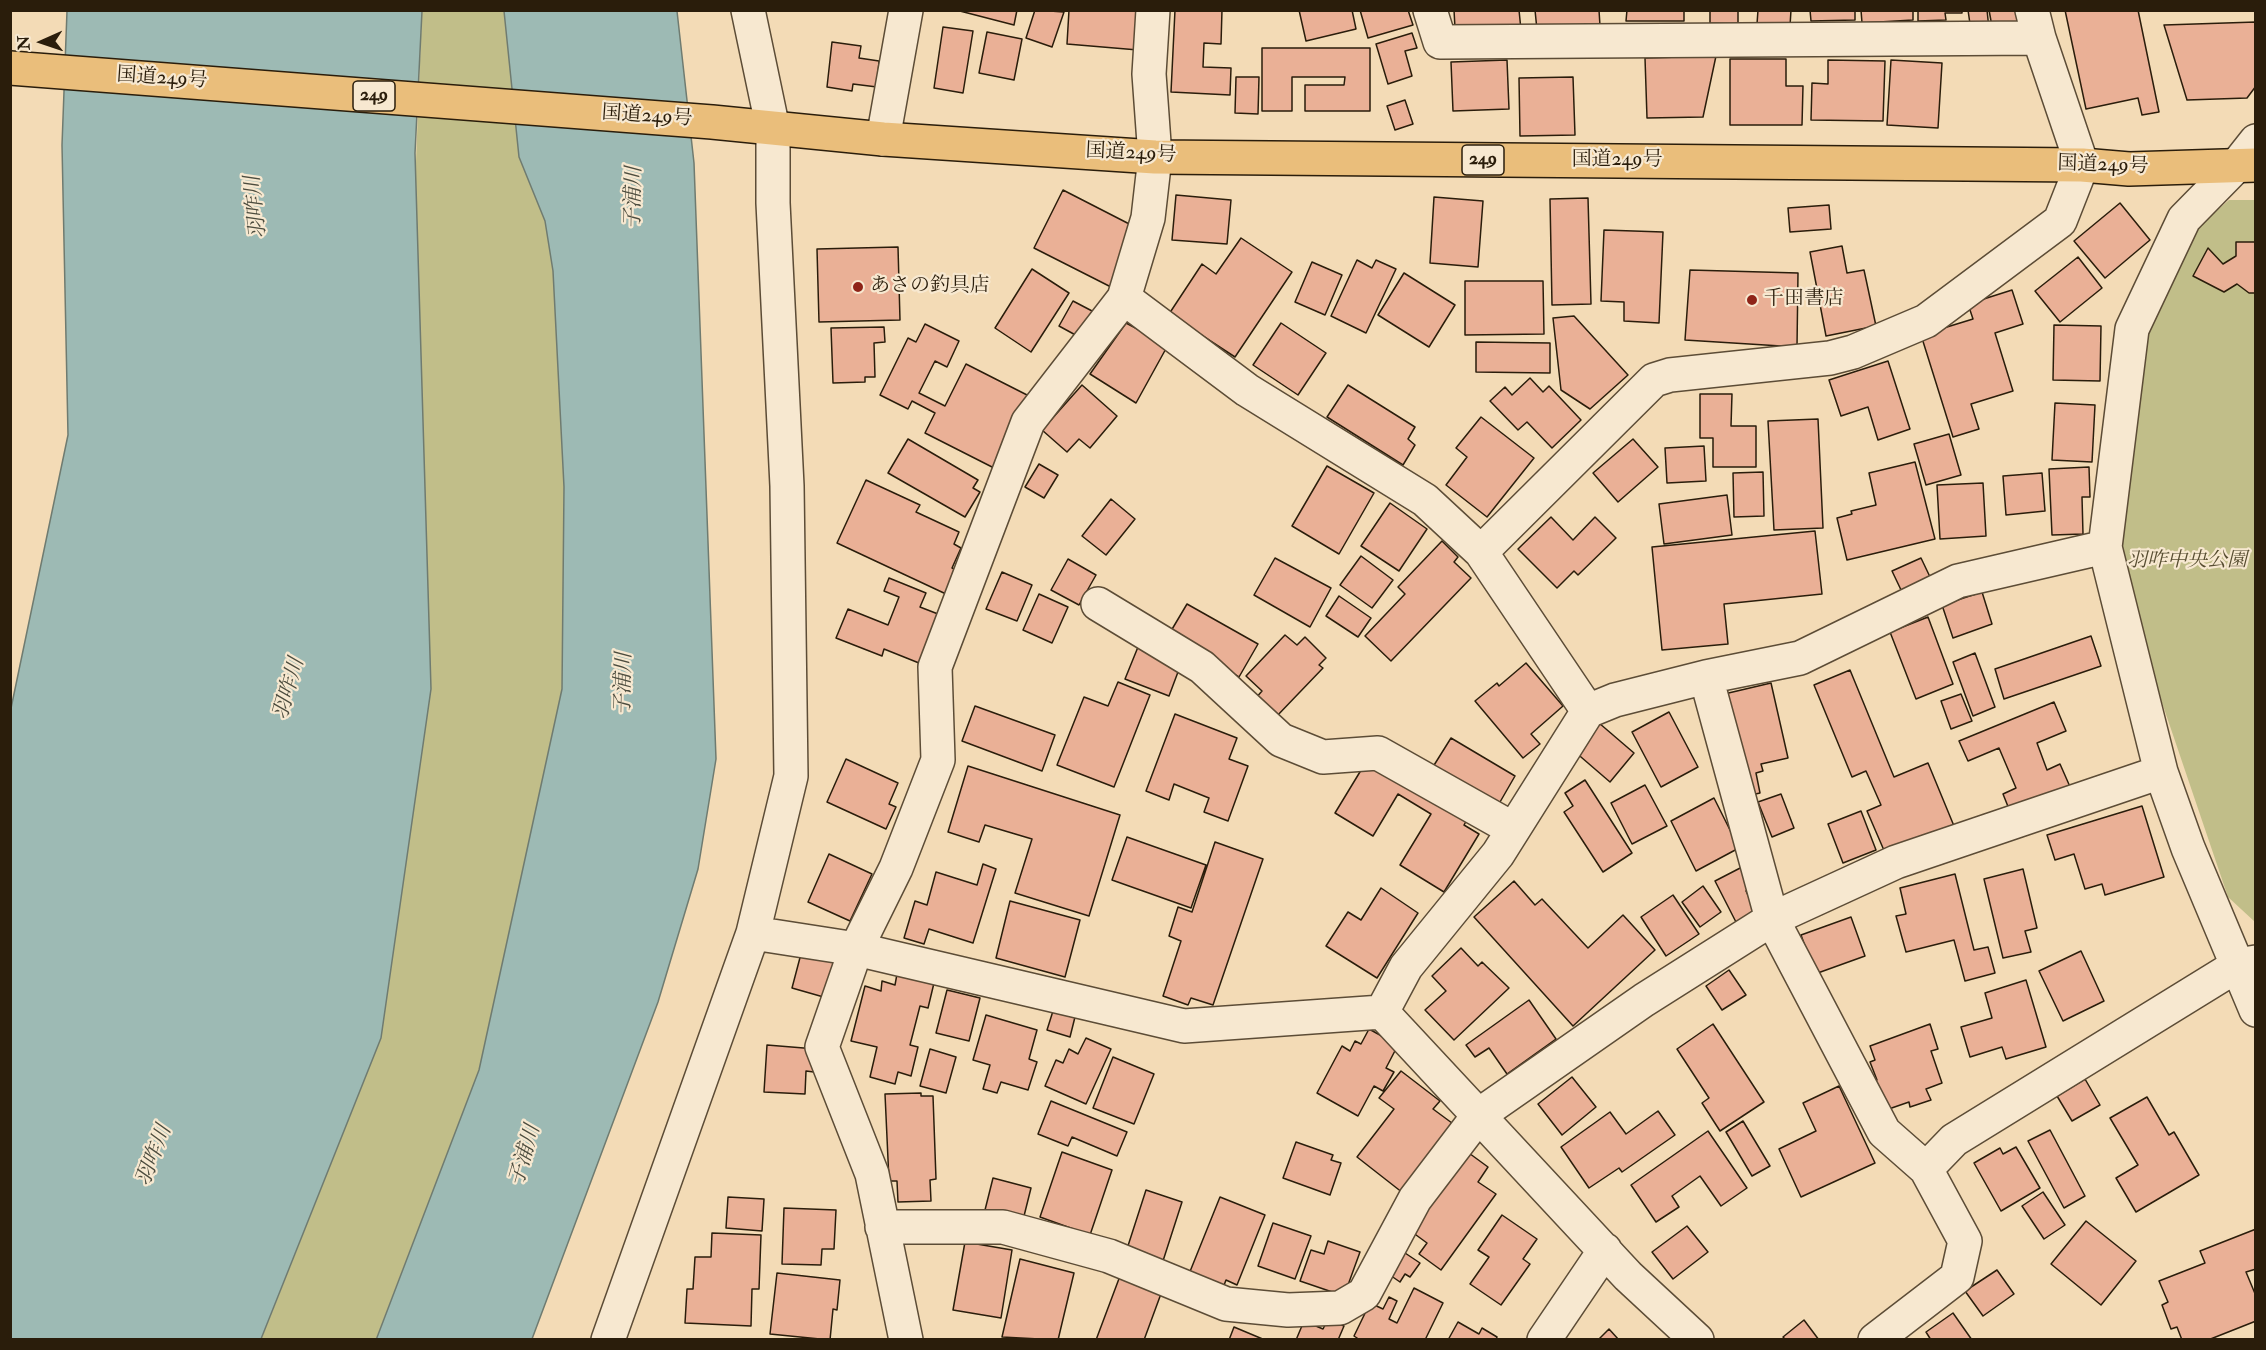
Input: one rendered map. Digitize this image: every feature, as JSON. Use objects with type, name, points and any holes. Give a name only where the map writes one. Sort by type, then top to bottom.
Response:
[{"type":"highway","name":"国道249号","points":[[23,69],[712,122],[884,139],[1155,157],[2082,165],[2129,169],[2249,157]]},
{"type":"street","points":[[608,1340],[753,933],[791,776],[787,486],[773,202],[773,129],[748,10]]},
{"type":"street","points":[[884,139],[906,10]]},
{"type":"street","points":[[906,1340],[872,1174],[822,1047],[856,949],[896,868],[938,760],[935,667],[1028,422],[1124,298],[1148,218],[1155,157],[1149,74],[1153,10]]},
{"type":"street","points":[[1430,10],[1440,42],[2036,24],[2082,165],[2060,221],[1926,321],[1853,352],[1830,358],[1670,375],[1654,380],[1481,552]]},
{"type":"street","points":[[2249,157],[2184,219],[2132,329],[2105,547],[2161,772],[2188,848],[2247,964],[2256,1011]]},
{"type":"street","points":[[1124,298],[1247,390],[1425,500],[1481,552],[1588,711]]},
{"type":"street","points":[[1382,1012],[1406,967],[1498,854],[1588,711],[1615,700],[1706,676],[1800,658],[1958,581],[2105,547]]},
{"type":"street","points":[[1098,604],[1202,667],[1281,740],[1323,757],[1378,753],[1514,829]]},
{"type":"street","points":[[1706,676],[1772,919],[1884,1132],[1926,1169],[1965,1241],[1957,1277],[1875,1340]]},
{"type":"street","points":[[882,1227],[1003,1227],[1109,1256],[1226,1304],[1287,1310],[1340,1308],[1364,1294],[1415,1199],[1479,1116],[1644,1000],[1772,919],[1896,862],[2161,772]]},
{"type":"street","points":[[753,933],[856,949],[1184,1026],[1382,1012]]},
{"type":"street","points":[[1926,1169],[1954,1140],[2247,964]]},
{"type":"street","points":[[1382,1012],[1628,1276],[1697,1340]]},
{"type":"street","points":[[1544,1340],[1605,1250]]},
{"type":"green space","points":[[422,11],[504,11],[519,157],[545,221],[553,271],[564,487],[562,689],[479,1070],[376,1339],[261,1340],[381,1038]]},
{"type":"green space","name":"羽咋中央公園","points":[[2229,200],[2255,200],[2255,922],[2228,897],[2117,570],[2138,335],[2182,241]]},
{"type":"water","name":"羽咋川","points":[[67,11],[422,11],[415,153],[431,689],[381,1038],[261,1339],[11,1340],[10,713],[68,435],[62,145]]},
{"type":"water","name":"子浦川","points":[[504,11],[677,11],[694,163],[716,759],[698,869],[658,1002],[532,1339],[376,1340],[479,1070],[562,689],[564,487],[553,271],[545,221],[519,157]]},
{"type":"building","points":[[956,10],[1017,10],[1014,25]]},
{"type":"building","points":[[1035,10],[1064,12],[1052,47],[1026,38]]},
{"type":"building","points":[[1069,10],[1142,10],[1138,50],[1067,44]]},
{"type":"building","points":[[1175,10],[1222,10],[1221,44],[1204,43],[1203,67],[1231,68],[1230,95],[1171,92]]},
{"type":"building","points":[[1299,10],[1352,10],[1356,29],[1306,41]]},
{"type":"building","points":[[1360,10],[1408,10],[1413,25],[1368,38]]},
{"type":"building","points":[[1454,10],[1519,10],[1521,30],[1502,32],[1501,25],[1455,28]]},
{"type":"building","points":[[1535,10],[1599,10],[1600,26],[1537,30]]},
{"type":"building","points":[[1627,10],[1684,10],[1684,21],[1626,21]]},
{"type":"building","points":[[1710,10],[1738,10],[1738,24],[1710,23]]},
{"type":"building","points":[[1758,10],[1791,10],[1790,26],[1757,24]]},
{"type":"building","points":[[1810,10],[1855,10],[1855,20],[1811,21]]},
{"type":"building","points":[[1861,10],[1913,10],[1913,20],[1862,23]]},
{"type":"building","points":[[1918,10],[1962,10],[1962,13],[1945,13],[1946,20],[1918,21]]},
{"type":"building","points":[[1968,10],[1987,10],[1989,29],[1971,31]]},
{"type":"building","points":[[1989,10],[2019,10],[2021,28],[1993,32]]},
{"type":"building","points":[[2065,10],[2138,10],[2159,112],[2142,115],[2138,98],[2086,109]]},
{"type":"building","points":[[2256,22],[2256,86],[2247,98],[2187,100],[2164,25]]},
{"type":"building","points":[[943,27],[973,31],[963,93],[934,88]]},
{"type":"building","points":[[987,32],[1022,39],[1014,80],[979,73]]},
{"type":"building","points":[[1412,33],[1417,48],[1405,51],[1412,76],[1388,84],[1376,44]]},
{"type":"building","points":[[832,42],[861,46],[859,58],[879,61],[877,87],[853,84],[852,91],[827,87]]},
{"type":"building","points":[[1262,48],[1370,48],[1370,111],[1305,111],[1305,85],[1344,85],[1345,77],[1292,77],[1292,111],[1262,111]]},
{"type":"building","points":[[1716,56],[1703,117],[1647,118],[1645,58]]},
{"type":"building","points":[[1730,59],[1786,59],[1786,86],[1803,86],[1802,125],[1730,125]]},
{"type":"building","points":[[1507,60],[1509,109],[1453,111],[1451,62]]},
{"type":"building","points":[[1828,60],[1885,61],[1883,121],[1811,120],[1812,83],[1828,84]]},
{"type":"building","points":[[1891,60],[1942,63],[1938,128],[1887,125]]},
{"type":"building","points":[[1236,77],[1259,77],[1258,114],[1235,113]]},
{"type":"building","points":[[1573,77],[1575,135],[1520,136],[1519,78]]},
{"type":"building","points":[[1405,100],[1413,124],[1395,130],[1387,106]]},
{"type":"building","points":[[1063,190],[1141,230],[1111,287],[1034,248]]},
{"type":"building","points":[[1176,195],[1231,200],[1227,244],[1172,240]]},
{"type":"building","points":[[1434,197],[1483,201],[1478,267],[1430,263]]},
{"type":"building","points":[[1588,198],[1591,304],[1552,305],[1550,199]]},
{"type":"building","points":[[2120,203],[2150,240],[2105,278],[2074,241]]},
{"type":"building","points":[[1829,205],[1831,229],[1790,232],[1788,208]]},
{"type":"building","points":[[1604,230],[1663,232],[1659,323],[1624,321],[1624,302],[1601,301]]},
{"type":"building","points":[[1241,238],[1292,272],[1235,357],[1169,314],[1202,264],[1216,274]]},
{"type":"building","points":[[2236,242],[2256,242],[2255,293],[2249,293],[2237,284],[2224,292],[2193,276],[2208,248],[2223,264],[2236,256]]},
{"type":"building","points":[[1842,246],[1847,273],[1864,270],[1876,326],[1826,336],[1810,252]]},
{"type":"building","points":[[898,247],[900,320],[819,322],[817,249]]},
{"type":"building","points":[[2078,257],[2102,288],[2060,322],[2035,291]]},
{"type":"building","points":[[1357,260],[1372,268],[1376,260],[1396,269],[1366,333],[1331,316]]},
{"type":"building","points":[[1312,262],[1342,275],[1325,315],[1295,302]]},
{"type":"building","points":[[1032,269],[1069,293],[1031,352],[995,328]]},
{"type":"building","points":[[1690,270],[1798,273],[1797,347],[1685,340]]},
{"type":"building","points":[[1404,273],[1455,305],[1429,347],[1378,315]]},
{"type":"building","points":[[1465,281],[1543,281],[1544,334],[1465,335]]},
{"type":"building","points":[[2012,290],[2023,324],[1995,333],[2013,391],[1971,404],[1979,429],[1953,437],[1921,335],[1973,319],[1968,304]]},
{"type":"building","points":[[1073,301],[1094,312],[1081,338],[1059,326]]},
{"type":"building","points":[[1574,316],[1628,375],[1590,409],[1561,390],[1553,318]]},
{"type":"building","points":[[1126,323],[1168,345],[1136,403],[1090,374]]},
{"type":"building","points":[[1281,323],[1326,353],[1298,395],[1253,365]]},
{"type":"building","points":[[925,324],[959,341],[947,367],[935,361],[919,393],[945,406],[966,364],[1031,397],[996,469],[925,433],[935,413],[912,401],[908,409],[880,395],[908,338],[916,342]]},
{"type":"building","points":[[2054,325],[2101,326],[2100,381],[2053,380]]},
{"type":"building","points":[[884,327],[885,342],[874,343],[875,377],[865,377],[865,382],[833,383],[831,328]]},
{"type":"building","points":[[1476,342],[1550,343],[1550,373],[1476,372]]},
{"type":"building","points":[[1888,361],[1910,429],[1878,440],[1868,407],[1841,416],[1829,380]]},
{"type":"building","points":[[1530,378],[1543,392],[1549,386],[1581,420],[1552,448],[1527,422],[1518,430],[1490,401],[1505,387],[1512,395]]},
{"type":"building","points":[[1082,385],[1117,416],[1090,448],[1079,439],[1067,452],[1042,430]]},
{"type":"building","points":[[1348,385],[1415,427],[1408,439],[1415,445],[1403,465],[1327,417]]},
{"type":"building","points":[[1700,394],[1732,394],[1731,426],[1756,426],[1756,467],[1713,467],[1713,438],[1700,438]]},
{"type":"building","points":[[2055,403],[2095,405],[2092,462],[2052,460]]},
{"type":"building","points":[[1481,417],[1534,458],[1487,517],[1446,485],[1467,457],[1456,448]]},
{"type":"building","points":[[1818,419],[1823,528],[1774,530],[1768,421]]},
{"type":"building","points":[[1949,434],[1961,475],[1926,485],[1914,444]]},
{"type":"building","points":[[908,439],[978,480],[973,488],[980,492],[965,517],[888,473]]},
{"type":"building","points":[[1633,439],[1658,467],[1618,502],[1593,473]]},
{"type":"building","points":[[1704,446],[1706,481],[1667,483],[1665,448]]},
{"type":"building","points":[[1915,462],[1935,539],[1847,560],[1837,518],[1852,514],[1851,511],[1876,505],[1869,473]]},
{"type":"building","points":[[1039,464],[1058,475],[1044,498],[1025,487]]},
{"type":"building","points":[[1327,466],[1374,493],[1339,554],[1292,526]]},
{"type":"building","points":[[2089,467],[2090,497],[2082,497],[2083,534],[2052,535],[2049,469]]},
{"type":"building","points":[[1763,472],[1764,516],[1734,517],[1733,473]]},
{"type":"building","points":[[2042,473],[2045,511],[2006,515],[2003,476]]},
{"type":"building","points":[[866,480],[920,505],[916,512],[959,532],[954,544],[961,548],[952,568],[957,570],[946,594],[837,543]]},
{"type":"building","points":[[1983,483],[1986,536],[1940,539],[1937,485]]},
{"type":"building","points":[[1727,495],[1732,535],[1664,544],[1659,504]]},
{"type":"building","points":[[1111,499],[1135,519],[1106,555],[1082,536]]},
{"type":"building","points":[[1390,503],[1427,529],[1399,571],[1361,546]]},
{"type":"building","points":[[1551,517],[1573,540],[1595,517],[1616,538],[1578,575],[1574,571],[1557,588],[1518,549]]},
{"type":"building","points":[[1815,531],[1822,594],[1724,604],[1728,644],[1662,650],[1652,547]]},
{"type":"building","points":[[1442,541],[1458,557],[1454,562],[1471,578],[1391,661],[1365,636],[1405,594],[1398,587]]},
{"type":"building","points":[[1361,556],[1393,580],[1372,608],[1340,585]]},
{"type":"building","points":[[1275,558],[1331,588],[1310,627],[1254,595]]},
{"type":"building","points":[[1921,558],[1931,579],[1902,592],[1892,571]]},
{"type":"building","points":[[1068,559],[1096,575],[1079,605],[1051,590]]},
{"type":"building","points":[[1002,572],[1032,585],[1017,621],[986,609]]},
{"type":"building","points":[[889,578],[926,593],[920,607],[938,614],[919,663],[884,649],[882,656],[836,638],[848,609],[888,625],[899,597],[884,591]]},
{"type":"building","points":[[1982,592],[1992,624],[1953,638],[1942,605]]},
{"type":"building","points":[[1039,594],[1068,607],[1052,643],[1023,630]]},
{"type":"building","points":[[1339,596],[1371,618],[1358,637],[1326,616]]},
{"type":"building","points":[[1187,604],[1258,644],[1239,677],[1168,636]]},
{"type":"building","points":[[1928,617],[1953,684],[1916,699],[1890,632]]},
{"type":"building","points":[[1285,635],[1297,645],[1305,637],[1326,658],[1319,665],[1323,668],[1275,718],[1255,699],[1262,691],[1246,676]]},
{"type":"building","points":[[2091,636],[2101,666],[2004,699],[1995,669]]},
{"type":"building","points":[[1138,647],[1181,664],[1169,696],[1125,679]]},
{"type":"building","points":[[1975,653],[1995,707],[1973,716],[1953,662]]},
{"type":"building","points":[[1526,663],[1563,706],[1531,734],[1540,744],[1523,758],[1475,701],[1497,683],[1499,686]]},
{"type":"building","points":[[1850,670],[1894,777],[1928,763],[1954,826],[1886,855],[1867,811],[1881,805],[1866,771],[1852,777],[1814,685]]},
{"type":"building","points":[[1118,682],[1150,695],[1114,787],[1057,765],[1084,697],[1108,706]]},
{"type":"building","points":[[1771,683],[1788,758],[1761,764],[1763,771],[1756,773],[1760,793],[1742,797],[1720,695]]},
{"type":"building","points":[[1961,694],[1972,721],[1951,729],[1941,701]]},
{"type":"building","points":[[2054,702],[2066,731],[2037,743],[2047,770],[2060,764],[2071,789],[2011,814],[2003,794],[2016,788],[1999,748],[1968,761],[1959,741]]},
{"type":"building","points":[[975,706],[1055,735],[1042,771],[962,741]]},
{"type":"building","points":[[1669,712],[1698,767],[1661,787],[1632,732]]},
{"type":"building","points":[[1175,714],[1237,738],[1229,759],[1248,766],[1228,821],[1204,812],[1209,798],[1174,784],[1169,800],[1146,791]]},
{"type":"building","points":[[1599,723],[1634,753],[1610,782],[1574,751]]},
{"type":"building","points":[[1451,738],[1515,776],[1496,809],[1431,770]]},
{"type":"building","points":[[1369,757],[1468,818],[1464,825],[1479,834],[1444,892],[1400,865],[1431,814],[1398,794],[1373,836],[1335,813]]},
{"type":"building","points":[[846,759],[898,783],[889,804],[896,807],[886,829],[827,802]]},
{"type":"building","points":[[968,766],[1120,815],[1089,916],[1015,893],[1032,839],[985,825],[979,842],[948,832]]},
{"type":"building","points":[[1585,780],[1632,853],[1603,872],[1564,812],[1573,806],[1565,793]]},
{"type":"building","points":[[1645,785],[1667,826],[1632,844],[1611,803]]},
{"type":"building","points":[[1781,794],[1794,828],[1772,837],[1758,802]]},
{"type":"building","points":[[1714,798],[1739,848],[1696,871],[1671,821]]},
{"type":"building","points":[[2142,806],[2164,877],[2105,895],[2102,884],[2085,889],[2074,854],[2055,860],[2047,835]]},
{"type":"building","points":[[1861,811],[1876,850],[1843,863],[1828,824]]},
{"type":"building","points":[[1127,837],[1206,865],[1191,908],[1112,880]]},
{"type":"building","points":[[1215,842],[1263,859],[1213,1005],[1191,998],[1188,1005],[1163,996],[1181,941],[1169,936],[1178,907],[1192,912]]},
{"type":"building","points":[[829,854],[872,874],[850,921],[808,902]]},
{"type":"building","points":[[983,864],[996,869],[973,943],[929,929],[924,944],[904,938],[915,901],[927,905],[936,872],[977,885]]},
{"type":"building","points":[[1746,865],[1756,885],[1746,891],[1758,916],[1738,926],[1715,881]]},
{"type":"building","points":[[2023,869],[2037,928],[2025,931],[2031,952],[2003,958],[1984,879]]},
{"type":"building","points":[[1955,874],[1974,950],[1988,947],[1995,973],[1965,981],[1954,940],[1906,952],[1896,916],[1906,914],[1900,888]]},
{"type":"building","points":[[1514,881],[1535,905],[1542,899],[1588,948],[1623,915],[1655,950],[1573,1026],[1474,917]]},
{"type":"building","points":[[1703,886],[1721,912],[1700,927],[1682,902]]},
{"type":"building","points":[[1381,888],[1418,913],[1377,978],[1326,946],[1348,912],[1361,920]]},
{"type":"building","points":[[1673,895],[1699,934],[1666,956],[1641,917]]},
{"type":"building","points":[[1010,901],[1080,920],[1065,977],[996,958]]},
{"type":"building","points":[[1851,917],[1865,956],[1815,974],[1801,935]]},
{"type":"building","points":[[1461,948],[1478,966],[1482,962],[1509,988],[1454,1040],[1425,1010],[1446,991],[1432,976]]},
{"type":"building","points":[[802,950],[837,960],[827,998],[792,988]]},
{"type":"building","points":[[2081,951],[2104,1001],[2063,1021],[2039,971]]},
{"type":"building","points":[[1729,970],[1746,995],[1722,1010],[1706,986]]},
{"type":"building","points":[[897,974],[934,983],[928,1008],[920,1006],[910,1045],[918,1047],[911,1076],[898,1072],[895,1084],[870,1077],[877,1047],[851,1041],[865,986],[881,991],[882,981],[895,985]]},
{"type":"building","points":[[2026,980],[2046,1047],[2006,1059],[2002,1047],[1970,1057],[1961,1027],[1992,1018],[1985,993]]},
{"type":"building","points":[[947,990],[980,998],[969,1041],[936,1033]]},
{"type":"building","points":[[1529,1000],[1556,1039],[1507,1074],[1489,1048],[1475,1057],[1466,1045]]},
{"type":"building","points":[[1053,1011],[1075,1017],[1070,1037],[1047,1030]]},
{"type":"building","points":[[986,1015],[1037,1030],[1029,1059],[1037,1062],[1028,1090],[1001,1082],[997,1093],[983,1089],[990,1065],[973,1060]]},
{"type":"building","points":[[1713,1024],[1764,1102],[1720,1131],[1702,1103],[1709,1098],[1677,1049]]},
{"type":"building","points":[[1930,1024],[1938,1049],[1931,1051],[1942,1083],[1926,1089],[1931,1100],[1910,1107],[1909,1102],[1883,1111],[1872,1081],[1877,1080],[1870,1062],[1875,1060],[1870,1046]]},
{"type":"building","points":[[1369,1029],[1398,1045],[1386,1068],[1394,1072],[1383,1091],[1374,1086],[1358,1116],[1317,1093],[1342,1046],[1350,1051],[1355,1041],[1361,1044]]},
{"type":"building","points":[[1086,1038],[1111,1049],[1086,1104],[1045,1086],[1056,1060],[1063,1063],[1069,1049],[1078,1054]]},
{"type":"building","points":[[767,1045],[816,1049],[814,1072],[806,1071],[805,1094],[764,1092]]},
{"type":"building","points":[[930,1049],[956,1057],[946,1093],[920,1086]]},
{"type":"building","points":[[1113,1057],[1154,1074],[1134,1124],[1093,1108]]},
{"type":"building","points":[[1401,1071],[1440,1101],[1433,1109],[1456,1126],[1403,1193],[1357,1157],[1394,1109],[1379,1098]]},
{"type":"building","points":[[1572,1077],[1596,1107],[1562,1135],[1538,1104]]},
{"type":"building","points":[[2085,1079],[2100,1105],[2072,1121],[2057,1096]]},
{"type":"building","points":[[1839,1086],[1875,1163],[1801,1197],[1779,1149],[1816,1131],[1803,1103]]},
{"type":"building","points":[[921,1093],[921,1096],[933,1096],[936,1179],[930,1180],[931,1201],[898,1202],[897,1181],[889,1181],[885,1094]]},
{"type":"building","points":[[2147,1097],[2169,1135],[2174,1132],[2199,1175],[2136,1212],[2116,1178],[2138,1165],[2110,1118]]},
{"type":"building","points":[[1051,1101],[1127,1132],[1117,1156],[1072,1137],[1068,1146],[1038,1134]]},
{"type":"building","points":[[1658,1111],[1675,1135],[1622,1172],[1619,1168],[1589,1188],[1561,1147],[1610,1112],[1626,1134]]},
{"type":"building","points":[[1743,1121],[1770,1166],[1752,1176],[1726,1132]]},
{"type":"building","points":[[2050,1130],[2085,1196],[2064,1208],[2028,1141]]},
{"type":"building","points":[[1708,1131],[1747,1188],[1721,1206],[1700,1176],[1672,1196],[1679,1207],[1656,1222],[1631,1185]]},
{"type":"building","points":[[1296,1142],[1333,1155],[1331,1160],[1341,1163],[1330,1195],[1283,1178]]},
{"type":"building","points":[[2016,1147],[2040,1188],[2001,1211],[1974,1163],[2000,1148],[2003,1154]]},
{"type":"building","points":[[1462,1148],[1488,1167],[1478,1182],[1496,1194],[1441,1270],[1419,1254],[1427,1243],[1412,1232],[1433,1193]]},
{"type":"building","points":[[1062,1152],[1112,1170],[1090,1235],[1040,1217]]},
{"type":"building","points":[[993,1178],[1031,1188],[1022,1224],[984,1214]]},
{"type":"building","points":[[1146,1190],[1182,1202],[1162,1264],[1126,1252]]},
{"type":"building","points":[[2043,1192],[2065,1225],[2044,1239],[2022,1206]]},
{"type":"building","points":[[728,1197],[764,1199],[762,1231],[726,1228]]},
{"type":"building","points":[[1220,1197],[1265,1215],[1237,1285],[1226,1280],[1223,1288],[1189,1274]]},
{"type":"building","points":[[784,1208],[836,1210],[834,1249],[822,1249],[821,1265],[782,1264]]},
{"type":"building","points":[[1502,1215],[1537,1239],[1523,1259],[1530,1264],[1501,1305],[1470,1284],[1489,1257],[1478,1250]]},
{"type":"building","points":[[2086,1221],[2136,1261],[2101,1305],[2051,1264]]},
{"type":"building","points":[[1273,1223],[1311,1236],[1295,1279],[1258,1266]]},
{"type":"building","points":[[1687,1226],[1708,1252],[1673,1279],[1652,1252]]},
{"type":"building","points":[[2256,1229],[2256,1269],[2246,1272],[2256,1296],[2256,1321],[2208,1340],[2182,1340],[2177,1327],[2171,1329],[2162,1305],[2168,1302],[2159,1281],[2205,1263],[2200,1251]]},
{"type":"building","points":[[712,1233],[761,1235],[759,1289],[752,1289],[751,1326],[685,1323],[687,1289],[693,1289],[695,1257],[711,1257]]},
{"type":"building","points":[[1328,1241],[1360,1252],[1344,1296],[1300,1281],[1311,1250],[1324,1254]]},
{"type":"building","points":[[965,1242],[1012,1250],[1001,1318],[953,1310]]},
{"type":"building","points":[[1402,1251],[1420,1263],[1410,1277],[1405,1274],[1400,1282],[1387,1273]]},
{"type":"building","points":[[1020,1259],[1074,1273],[1058,1340],[1002,1337]]},
{"type":"building","points":[[1997,1270],[2014,1294],[1983,1316],[1965,1291]]},
{"type":"building","points":[[777,1273],[840,1280],[837,1310],[833,1309],[830,1340],[770,1334]]},
{"type":"building","points":[[1120,1276],[1162,1291],[1144,1340],[1096,1340]]},
{"type":"building","points":[[1414,1288],[1443,1303],[1425,1340],[1360,1340],[1354,1336],[1370,1303],[1383,1309],[1389,1297],[1397,1301],[1389,1319],[1397,1323]]},
{"type":"building","points":[[1953,1313],[1972,1340],[1931,1340],[1926,1332]]},
{"type":"building","points":[[1328,1319],[1344,1326],[1338,1340],[1296,1340],[1304,1321],[1323,1329]]},
{"type":"building","points":[[1804,1320],[1819,1340],[1786,1340],[1783,1337]]},
{"type":"building","points":[[1458,1322],[1479,1334],[1482,1328],[1497,1337],[1496,1340],[1448,1340]]},
{"type":"building","points":[[1234,1327],[1265,1340],[1229,1340]]},
{"type":"building","points":[[1609,1329],[1619,1340],[1598,1340]]},
{"type":"place","name":"あさの釣具店","points":[[858,287]]},
{"type":"place","name":"千田書店","points":[[1752,300]]}]
